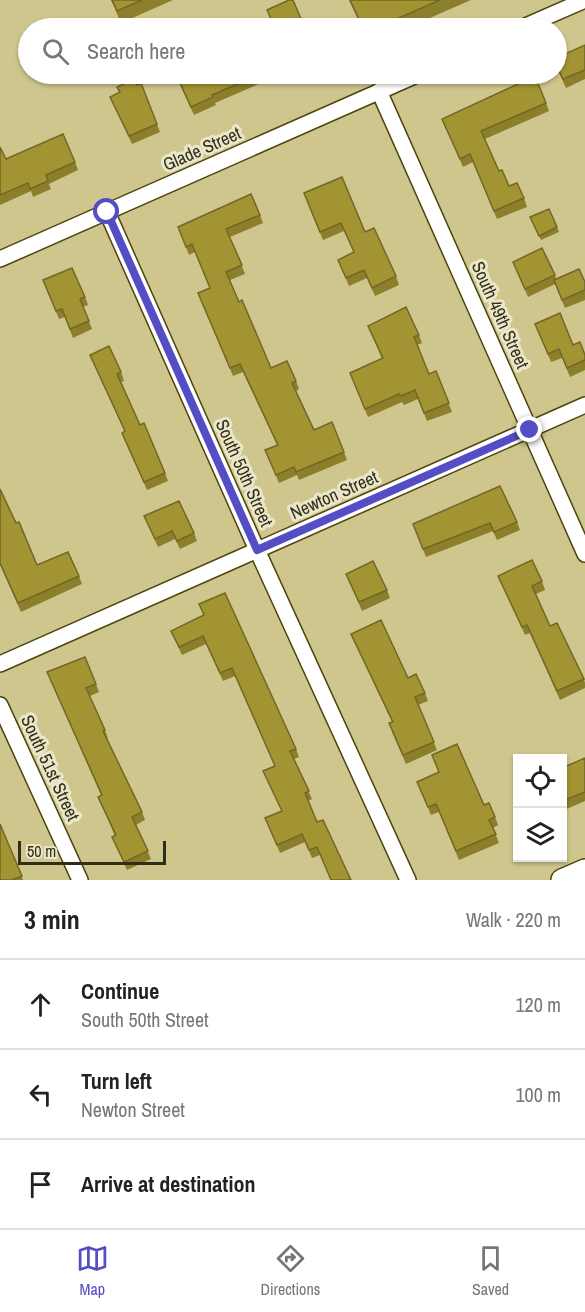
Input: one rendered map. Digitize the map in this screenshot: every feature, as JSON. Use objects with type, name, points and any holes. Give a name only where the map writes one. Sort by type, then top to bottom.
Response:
[{"type":"main road","points":[[562,880],[585,870]]},
{"type":"street","points":[[543,18],[585,0]]},
{"type":"street","name":"Glade Street","points":[[0,259],[396,84]]},
{"type":"street","name":"South 49th Street","points":[[380,91],[585,554]]},
{"type":"street","name":"South 50th Street","points":[[107,212],[257,550],[408,880]]},
{"type":"street","name":"Newton Street","points":[[0,664],[585,405]]},
{"type":"street","name":"South 51st Street","points":[[0,705],[80,880]]},
{"type":"building","points":[[112,0],[142,0],[117,11]]},
{"type":"building","points":[[293,0],[301,18],[271,18],[267,10]]},
{"type":"building","points":[[350,0],[440,0],[399,18],[358,18]]},
{"type":"building","points":[[585,45],[585,70],[567,77],[567,53]]},
{"type":"building","points":[[123,84],[141,84],[157,124],[129,136],[110,97],[120,92],[117,87]]},
{"type":"building","points":[[181,84],[238,84],[212,95],[213,97],[191,107]]},
{"type":"building","points":[[518,84],[538,84],[546,103],[481,131],[499,171],[502,170],[509,186],[517,183],[524,198],[494,211],[470,154],[460,159],[442,119]]},
{"type":"building","points":[[63,134],[75,162],[46,175],[48,181],[30,189],[28,183],[0,195],[0,147],[6,159]]},
{"type":"building","points":[[342,177],[365,232],[374,228],[396,276],[372,288],[364,270],[346,278],[338,260],[354,252],[341,223],[320,232],[304,193]]},
{"type":"building","points":[[251,194],[260,215],[226,229],[242,265],[226,272],[239,302],[242,300],[271,368],[287,361],[296,381],[292,383],[314,430],[332,422],[344,452],[296,472],[294,467],[276,475],[265,450],[278,445],[240,364],[230,368],[198,293],[210,288],[192,244],[186,247],[178,227]]},
{"type":"building","points":[[549,209],[557,227],[539,236],[530,217]]},
{"type":"building","points":[[542,248],[555,275],[525,289],[513,262]]},
{"type":"building","points":[[72,268],[85,297],[80,299],[89,321],[70,329],[62,309],[56,311],[43,280]]},
{"type":"building","points":[[579,269],[585,282],[585,290],[562,300],[554,280]]},
{"type":"building","points":[[406,307],[419,335],[414,337],[429,374],[436,371],[449,403],[424,413],[415,390],[401,396],[399,394],[365,409],[350,373],[383,358],[368,326]]},
{"type":"building","points":[[560,313],[573,345],[580,342],[585,355],[585,360],[567,368],[559,349],[548,354],[535,324]]},
{"type":"building","points":[[109,346],[121,372],[117,374],[140,425],[144,423],[165,473],[144,482],[122,433],[125,431],[90,355]]},
{"type":"building","points":[[500,486],[517,522],[494,532],[490,523],[423,549],[413,524]]},
{"type":"building","points":[[0,489],[16,523],[19,522],[37,565],[68,552],[79,576],[18,603],[0,563]]},
{"type":"building","points":[[179,501],[194,533],[177,541],[172,531],[155,539],[144,516]]},
{"type":"building","points":[[532,560],[542,581],[532,586],[550,626],[557,623],[584,679],[557,691],[527,625],[522,627],[498,576]]},
{"type":"building","points":[[373,561],[387,590],[359,602],[346,574]]},
{"type":"building","points":[[225,593],[296,749],[290,751],[309,791],[305,793],[317,822],[323,820],[351,880],[331,880],[317,847],[309,850],[302,834],[277,845],[265,818],[282,811],[263,771],[275,766],[232,668],[220,673],[203,636],[179,647],[171,631],[204,615],[199,604]]},
{"type":"building","points":[[381,620],[408,678],[416,674],[425,693],[415,697],[434,742],[403,755],[389,723],[393,722],[351,634]]},
{"type":"building","points":[[85,657],[96,684],[86,688],[105,730],[103,731],[142,812],[132,817],[148,851],[124,862],[112,837],[116,835],[98,797],[102,795],[47,672]]},
{"type":"building","points":[[457,744],[484,805],[489,803],[495,817],[489,820],[496,834],[456,851],[436,804],[428,807],[417,782],[439,772],[432,755]]},
{"type":"building","points":[[585,758],[585,792],[567,799],[567,766]]},
{"type":"building","points":[[0,824],[22,876],[12,880],[0,880]]},
{"type":"route","points":[[107,212],[257,550],[530,430]]}]
